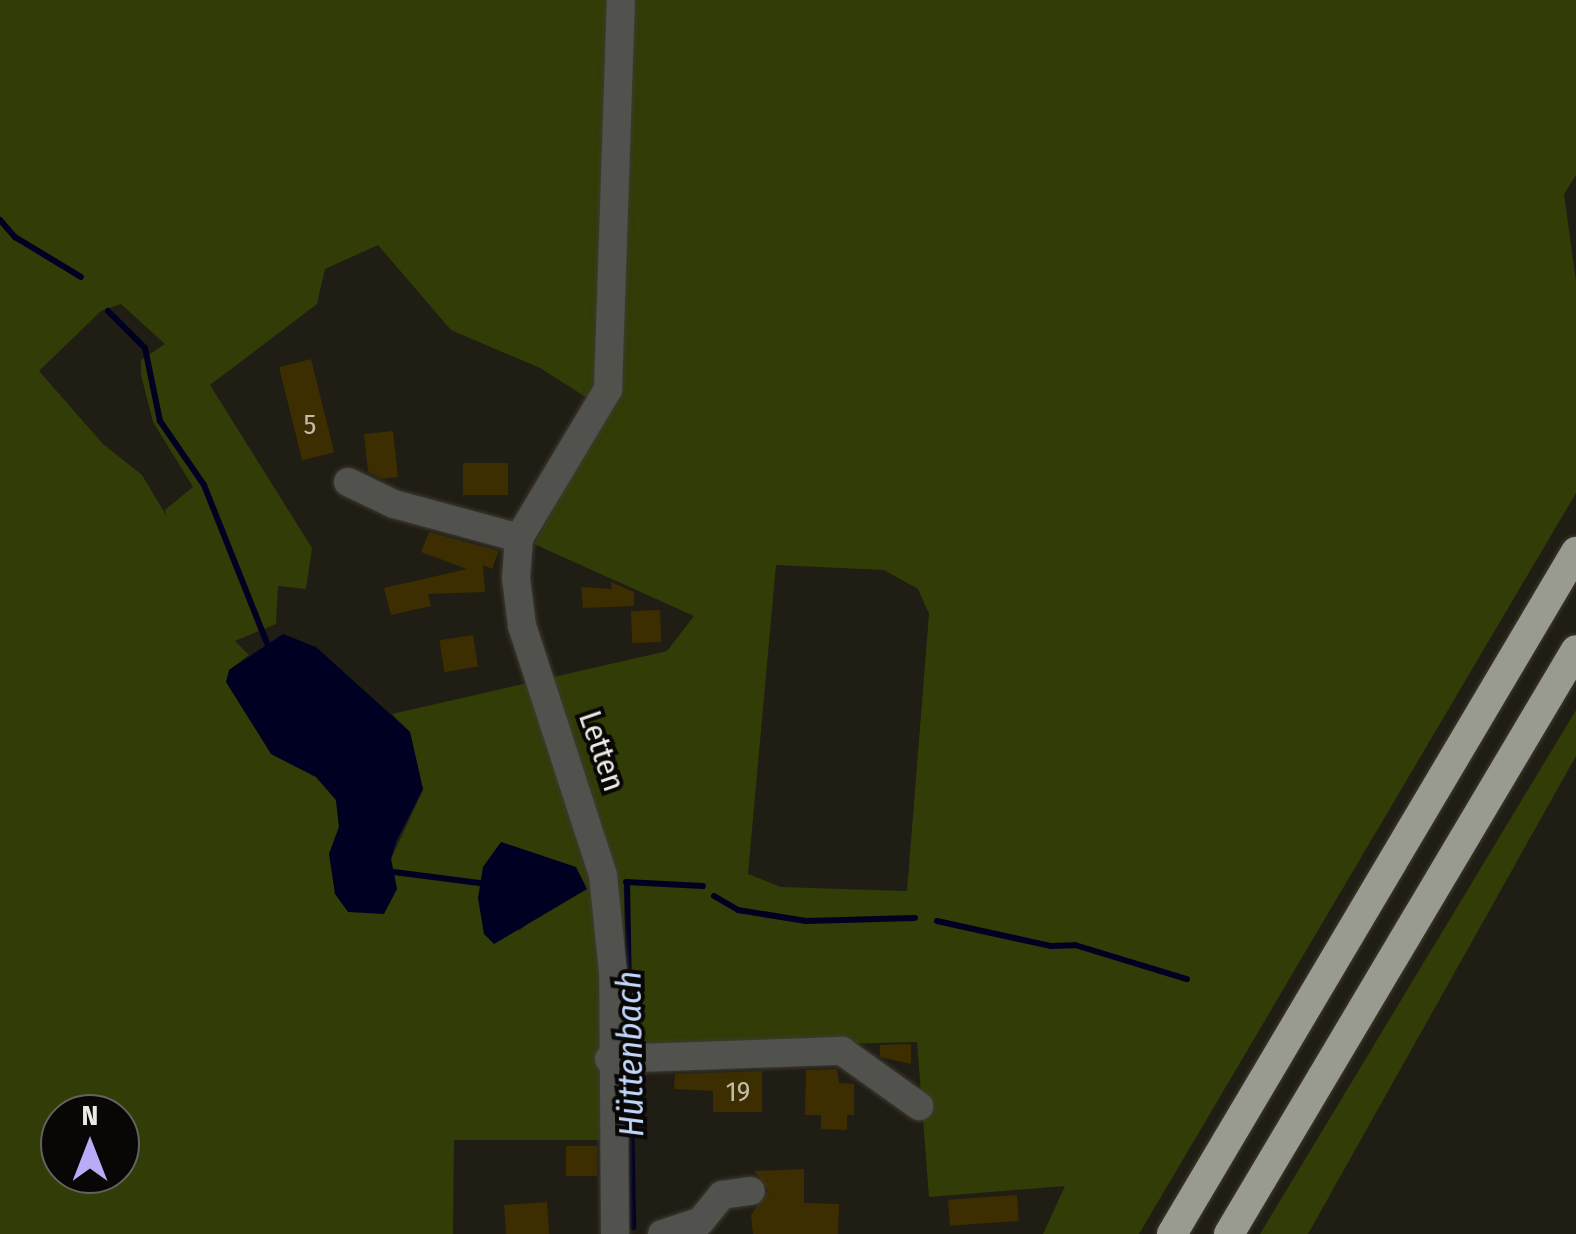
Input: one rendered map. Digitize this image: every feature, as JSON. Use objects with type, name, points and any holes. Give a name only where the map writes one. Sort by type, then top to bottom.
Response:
[{"type":"highway","points":[[1172,1234],[1576,552]]},
{"type":"highway","points":[[1229,1234],[1576,650]]},
{"type":"street","points":[[348,482],[431,516],[520,538],[608,390],[614,319],[621,0]]},
{"type":"street","name":"Letten","points":[[520,538],[522,626],[603,875],[613,972],[609,1059],[615,1234]]},
{"type":"street","points":[[609,1059],[842,1051],[919,1106]]},
{"type":"street","points":[[662,1234],[700,1222],[722,1194],[751,1191]]},
{"type":"green space","points":[[0,0],[1576,0],[1576,175],[1564,194],[1576,281],[1576,493],[1139,1234],[1043,1234],[1065,1186],[929,1197],[917,1042],[618,1049],[618,1140],[454,1140],[453,1234],[0,1234]],"holes":[[[378,245],[451,330],[540,368],[592,401],[618,393],[534,544],[694,616],[667,651],[392,714],[410,732],[423,790],[391,859],[397,889],[329,854],[339,827],[336,800],[316,777],[271,754],[229,670],[249,655],[235,641],[276,624],[278,586],[306,589],[312,548],[210,385],[317,304],[325,269]],[[121,304],[165,344],[141,360],[141,375],[153,422],[193,487],[165,510],[167,517],[142,475],[103,444],[39,371],[101,311]],[[776,565],[884,570],[918,589],[929,614],[907,891],[781,887],[748,874]],[[502,843],[543,856],[587,889],[546,908],[519,931]]]},
{"type":"green space","points":[[1576,710],[1576,756],[1308,1234],[1260,1234]]},
{"type":"water","points":[[283,634],[316,647],[410,732],[423,789],[396,842],[391,859],[397,889],[384,914],[348,912],[335,894],[329,854],[339,827],[336,800],[316,777],[271,754],[226,682],[229,670]]},
{"type":"water","points":[[501,842],[576,867],[587,889],[494,944],[484,934],[478,898],[483,867]]},
{"type":"building","points":[[311,359],[334,452],[302,460],[279,367]]},
{"type":"building","points":[[393,431],[398,477],[382,479],[368,472],[364,434]]},
{"type":"building","points":[[463,463],[508,463],[508,495],[463,495]]},
{"type":"building","points":[[429,532],[499,551],[492,569],[483,565],[485,592],[428,594],[431,606],[391,615],[384,588],[467,569],[421,552]]},
{"type":"building","points":[[611,582],[634,592],[634,606],[583,608],[581,587],[612,589]]},
{"type":"building","points":[[660,610],[661,642],[632,643],[631,611]]},
{"type":"building","points":[[473,635],[478,667],[444,672],[439,640]]},
{"type":"building","points":[[911,1044],[911,1064],[880,1057],[880,1045]]},
{"type":"building","points":[[837,1069],[839,1083],[854,1084],[854,1115],[847,1115],[847,1130],[821,1129],[821,1115],[805,1115],[806,1070]]},
{"type":"building","points":[[762,1071],[762,1112],[713,1112],[713,1091],[674,1089],[675,1074]]},
{"type":"building","points":[[566,1146],[597,1146],[597,1176],[566,1176]]},
{"type":"building","points":[[804,1169],[804,1203],[839,1204],[838,1234],[753,1234],[751,1215],[768,1190],[754,1171]]},
{"type":"building","points":[[1017,1195],[1019,1221],[950,1226],[948,1200]]},
{"type":"building","points":[[547,1202],[549,1234],[506,1234],[504,1205]]},
{"type":"waterway","points":[[0,220],[15,237],[81,277]]},
{"type":"waterway","points":[[108,311],[145,348],[160,421],[204,485],[270,651]]},
{"type":"waterway","points":[[386,871],[487,884]]},
{"type":"waterway","points":[[626,882],[703,886]]},
{"type":"waterway","name":"Hüttenbach","points":[[627,882],[630,1051]]},
{"type":"waterway","points":[[714,896],[738,910],[806,921],[915,918]]},
{"type":"waterway","points":[[937,921],[1051,946],[1075,945],[1187,979]]},
{"type":"waterway","name":"Hüttenbach","points":[[630,1064],[633,1227]]}]
